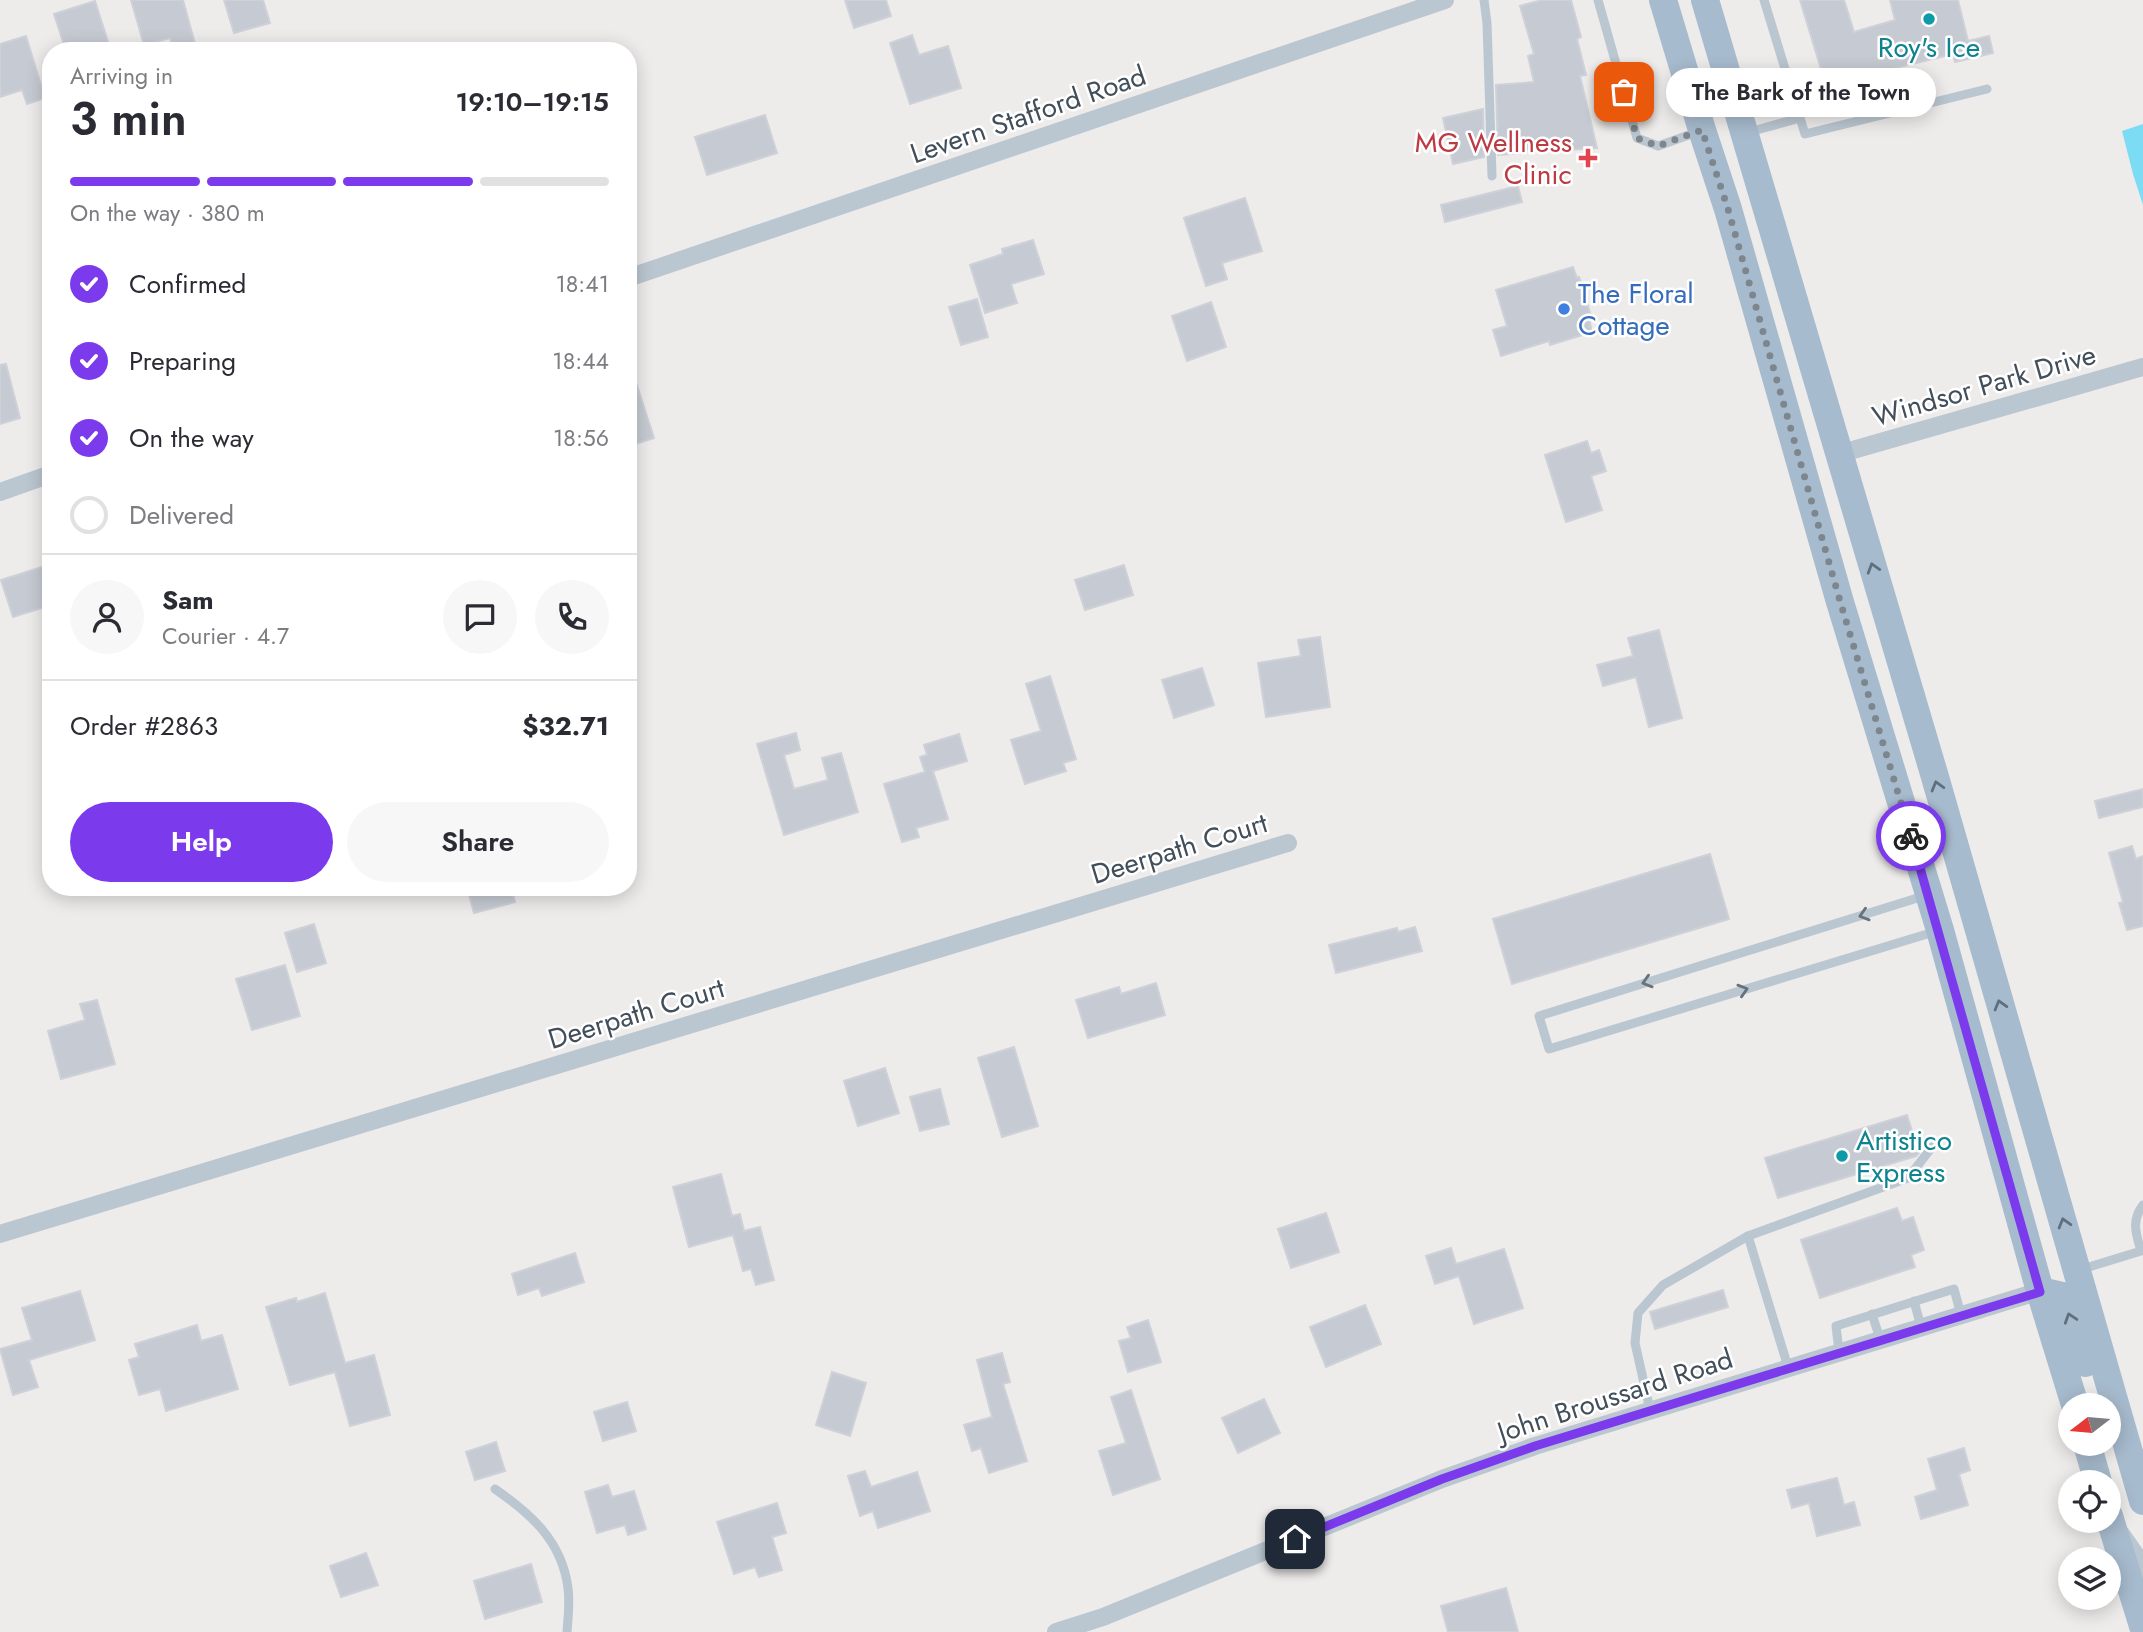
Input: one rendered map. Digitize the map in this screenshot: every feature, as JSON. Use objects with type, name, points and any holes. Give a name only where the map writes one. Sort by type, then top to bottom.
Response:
[{"type":"main road","points":[[1663,0],[1940,930],[2040,1292],[2071,1393]]},
{"type":"main road","points":[[1685,0],[1692,23],[1720,55]]},
{"type":"main road","points":[[1705,0],[2077,1270],[2108,1393]]},
{"type":"main road","points":[[1739,249],[1767,294],[1782,349],[1794,366],[1818,382]]},
{"type":"main road","points":[[2040,1292],[2062,1296],[2096,1393]]},
{"type":"main road","points":[[2121,1440],[2143,1501]]},
{"type":"main road","points":[[2114,1533],[2143,1626]]},
{"type":"street","name":"Levern Stafford Road","points":[[637,275],[1445,0]]},
{"type":"street","name":"Windsor Park Drive","points":[[1839,454],[2143,367]]},
{"type":"street","points":[[0,492],[42,477]]},
{"type":"street","name":"Deerpath Court","points":[[0,1234],[1288,843]]},
{"type":"street","name":"John Broussard Road","points":[[1056,1632],[1115,1612],[1442,1479],[1535,1446],[1839,1351],[2040,1292]]},
{"type":"street","points":[[2120,1533],[2137,1557],[2143,1574]]},
{"type":"lane","points":[[1484,0],[1492,176]]},
{"type":"lane","points":[[1598,0],[1637,138],[1658,146],[1702,130]]},
{"type":"lane","points":[[1764,0],[1805,134],[1987,89]]},
{"type":"lane","points":[[1744,133],[1800,118]]},
{"type":"lane","points":[[1929,894],[1539,1016],[1549,1049],[1940,930]]},
{"type":"lane","points":[[1650,1410],[1635,1343],[1637,1313],[1663,1285],[1748,1236],[1908,1178],[1932,1147]]},
{"type":"lane","points":[[2077,1270],[2142,1253],[2135,1233],[2135,1219],[2143,1205]]},
{"type":"lane","points":[[1748,1236],[1788,1367]]},
{"type":"lane","points":[[1839,1351],[1836,1326],[1954,1289],[1961,1315]]},
{"type":"lane","points":[[1914,1301],[1921,1327]]},
{"type":"lane","points":[[1872,1314],[1880,1339]]},
{"type":"lane","points":[[495,1489],[522,1508],[554,1542],[568,1587],[567,1632]]},
{"type":"water","points":[[2143,124],[2143,205],[2122,131]]},
{"type":"building","points":[[131,0],[183,0],[195,42],[171,42],[170,38],[143,42]]},
{"type":"building","points":[[224,0],[263,0],[270,23],[234,33]]},
{"type":"building","points":[[845,0],[886,0],[891,16],[854,28]]},
{"type":"building","points":[[1542,0],[1571,0],[1581,37],[1577,39],[1586,75],[1580,76],[1597,148],[1568,150],[1565,141],[1526,150],[1526,153],[1498,155],[1496,85],[1534,82],[1528,56],[1534,54],[1520,6]]},
{"type":"building","points":[[1800,0],[1844,0],[1854,32],[1895,20],[1890,0],[1958,0],[1968,41],[1989,36],[1993,53],[1955,62],[1953,54],[1879,72],[1880,76],[1828,92]]},
{"type":"building","points":[[95,1],[108,42],[63,42],[54,14]]},
{"type":"building","points":[[912,35],[919,55],[948,46],[961,88],[910,104],[890,43]]},
{"type":"building","points":[[26,36],[42,88],[42,99],[27,104],[22,90],[0,97],[0,44]]},
{"type":"building","points":[[1483,109],[1484,157],[1453,164],[1443,118]]},
{"type":"building","points":[[765,115],[777,153],[707,175],[695,137]]},
{"type":"building","points":[[1518,186],[1522,202],[1445,222],[1441,205]]},
{"type":"building","points":[[1245,198],[1262,251],[1222,263],[1227,279],[1206,286],[1184,218]]},
{"type":"building","points":[[1033,240],[1044,274],[1011,284],[1017,303],[985,313],[970,265],[1003,254],[1002,249]]},
{"type":"building","name":"The Floral Cottage","points":[[1573,267],[1577,278],[1579,277],[1592,319],[1589,319],[1592,332],[1550,345],[1549,341],[1501,356],[1493,330],[1507,326],[1496,290]]},
{"type":"building","points":[[977,299],[988,337],[961,345],[949,307]]},
{"type":"building","points":[[1211,302],[1226,347],[1187,361],[1172,316]]},
{"type":"building","points":[[6,364],[20,418],[0,424],[0,365]]},
{"type":"building","points":[[637,385],[654,438],[637,443]]},
{"type":"building","points":[[1587,441],[1591,453],[1599,450],[1606,471],[1591,476],[1602,510],[1566,522],[1545,455]]},
{"type":"building","points":[[1124,565],[1133,595],[1085,610],[1075,580]]},
{"type":"building","points":[[42,567],[42,608],[13,617],[1,580]]},
{"type":"building","points":[[1659,630],[1682,718],[1649,727],[1636,677],[1603,686],[1597,665],[1633,656],[1628,638]]},
{"type":"building","points":[[1320,637],[1330,707],[1266,717],[1258,663],[1301,656],[1298,640]]},
{"type":"building","points":[[1202,668],[1214,705],[1174,718],[1162,680]]},
{"type":"building","points":[[1050,676],[1076,759],[1063,763],[1066,771],[1025,784],[1011,740],[1041,731],[1026,684]]},
{"type":"building","points":[[796,733],[800,750],[784,755],[794,789],[828,780],[822,758],[841,753],[858,812],[784,835],[757,744]]},
{"type":"building","points":[[959,734],[967,761],[933,771],[948,819],[916,828],[919,837],[902,842],[884,784],[925,772],[920,757],[927,755],[924,745]]},
{"type":"building","points":[[2143,789],[2143,807],[2099,818],[2095,801]]},
{"type":"building","points":[[2132,846],[2136,859],[2143,856],[2143,926],[2127,930],[2119,903],[2123,902],[2109,853]]},
{"type":"building","points":[[1710,854],[1729,919],[1512,984],[1493,919]]},
{"type":"building","points":[[469,896],[513,896],[515,902],[474,913]]},
{"type":"building","points":[[314,924],[326,963],[297,972],[285,933]]},
{"type":"building","points":[[1415,927],[1422,951],[1336,973],[1329,945],[1397,928],[1398,932]]},
{"type":"building","points":[[285,965],[300,1016],[252,1030],[236,979]]},
{"type":"building","points":[[1156,983],[1165,1015],[1088,1038],[1076,1000],[1119,987],[1121,994]]},
{"type":"building","points":[[97,1000],[115,1064],[61,1079],[48,1031],[85,1020],[80,1004]]},
{"type":"building","points":[[1014,1047],[1038,1126],[1002,1137],[978,1058]]},
{"type":"building","points":[[885,1068],[899,1113],[858,1126],[844,1081]]},
{"type":"building","points":[[940,1089],[949,1124],[920,1131],[910,1097]]},
{"type":"building","name":"Artistico Express","points":[[1907,1115],[1919,1153],[1916,1156],[1778,1198],[1765,1158]]},
{"type":"building","points":[[721,1174],[732,1216],[740,1214],[744,1231],[760,1227],[774,1280],[756,1285],[751,1269],[743,1271],[733,1235],[689,1247],[673,1187]]},
{"type":"building","points":[[1897,1208],[1902,1221],[1913,1217],[1924,1250],[1911,1255],[1915,1267],[1820,1298],[1801,1240]]},
{"type":"building","points":[[1326,1213],[1339,1252],[1291,1268],[1278,1229]]},
{"type":"building","points":[[1451,1248],[1456,1264],[1504,1249],[1523,1308],[1474,1324],[1459,1276],[1435,1284],[1426,1256]]},
{"type":"building","points":[[575,1253],[584,1282],[542,1296],[539,1288],[518,1295],[512,1274]]},
{"type":"building","points":[[1723,1290],[1728,1307],[1655,1329],[1650,1312]]},
{"type":"building","points":[[80,1291],[95,1340],[29,1360],[38,1387],[13,1395],[0,1349],[32,1340],[22,1308]]},
{"type":"building","points":[[325,1293],[345,1363],[374,1355],[390,1415],[350,1426],[335,1372],[290,1385],[266,1307],[296,1298],[297,1302]]},
{"type":"building","points":[[1365,1305],[1381,1344],[1326,1367],[1310,1327]]},
{"type":"building","points":[[1148,1320],[1161,1362],[1128,1372],[1119,1341],[1131,1338],[1127,1327]]},
{"type":"building","points":[[197,1325],[201,1341],[222,1335],[238,1389],[166,1411],[160,1389],[139,1395],[129,1360],[139,1357],[135,1344]]},
{"type":"building","points":[[1002,1353],[1010,1382],[1003,1384],[1027,1461],[989,1473],[981,1448],[972,1451],[964,1425],[992,1417],[977,1360]]},
{"type":"building","points":[[832,1372],[866,1383],[850,1436],[816,1425]]},
{"type":"building","points":[[1131,1390],[1160,1479],[1113,1495],[1099,1451],[1126,1443],[1111,1397]]},
{"type":"building","points":[[1264,1399],[1280,1433],[1238,1453],[1222,1418]]},
{"type":"building","points":[[627,1402],[636,1431],[603,1441],[594,1412]]},
{"type":"building","points":[[496,1442],[505,1471],[475,1480],[466,1452]]},
{"type":"building","points":[[1964,1448],[1970,1470],[1959,1474],[1968,1505],[1921,1519],[1915,1497],[1937,1490],[1928,1459]]},
{"type":"building","points":[[865,1471],[871,1487],[917,1472],[930,1511],[878,1528],[873,1511],[860,1516],[848,1476]]},
{"type":"building","points":[[1837,1478],[1844,1505],[1854,1502],[1860,1525],[1817,1536],[1809,1503],[1792,1508],[1787,1490]]},
{"type":"building","points":[[608,1485],[612,1497],[634,1491],[646,1529],[628,1535],[625,1525],[597,1533],[585,1492]]},
{"type":"building","points":[[777,1503],[786,1533],[772,1537],[782,1570],[759,1577],[755,1567],[734,1574],[717,1522]]},
{"type":"building","points":[[366,1553],[378,1585],[341,1597],[330,1566]]},
{"type":"building","points":[[531,1564],[542,1602],[485,1619],[474,1581]]},
{"type":"building","points":[[1506,1588],[1518,1632],[1448,1632],[1441,1606]]},
{"type":"way so far","points":[[1624,92],[1637,138],[1658,146],[1702,130],[1728,209],[1840,601],[1911,836]]},
{"type":"place","name":"Roy's Ice","points":[[1929,19]]},
{"type":"place","name":"The Bark of the Town","points":[[1624,92]]},
{"type":"place","name":"MG Wellness Clinic","points":[[1588,158]]},
{"type":"place","name":"The Floral Cottage","points":[[1564,309]]},
{"type":"place","name":"Artistico Express","points":[[1842,1156]]},
{"type":"route","points":[[1295,1539],[1442,1479],[1535,1446],[2040,1292],[1940,930],[1911,836]]}]
